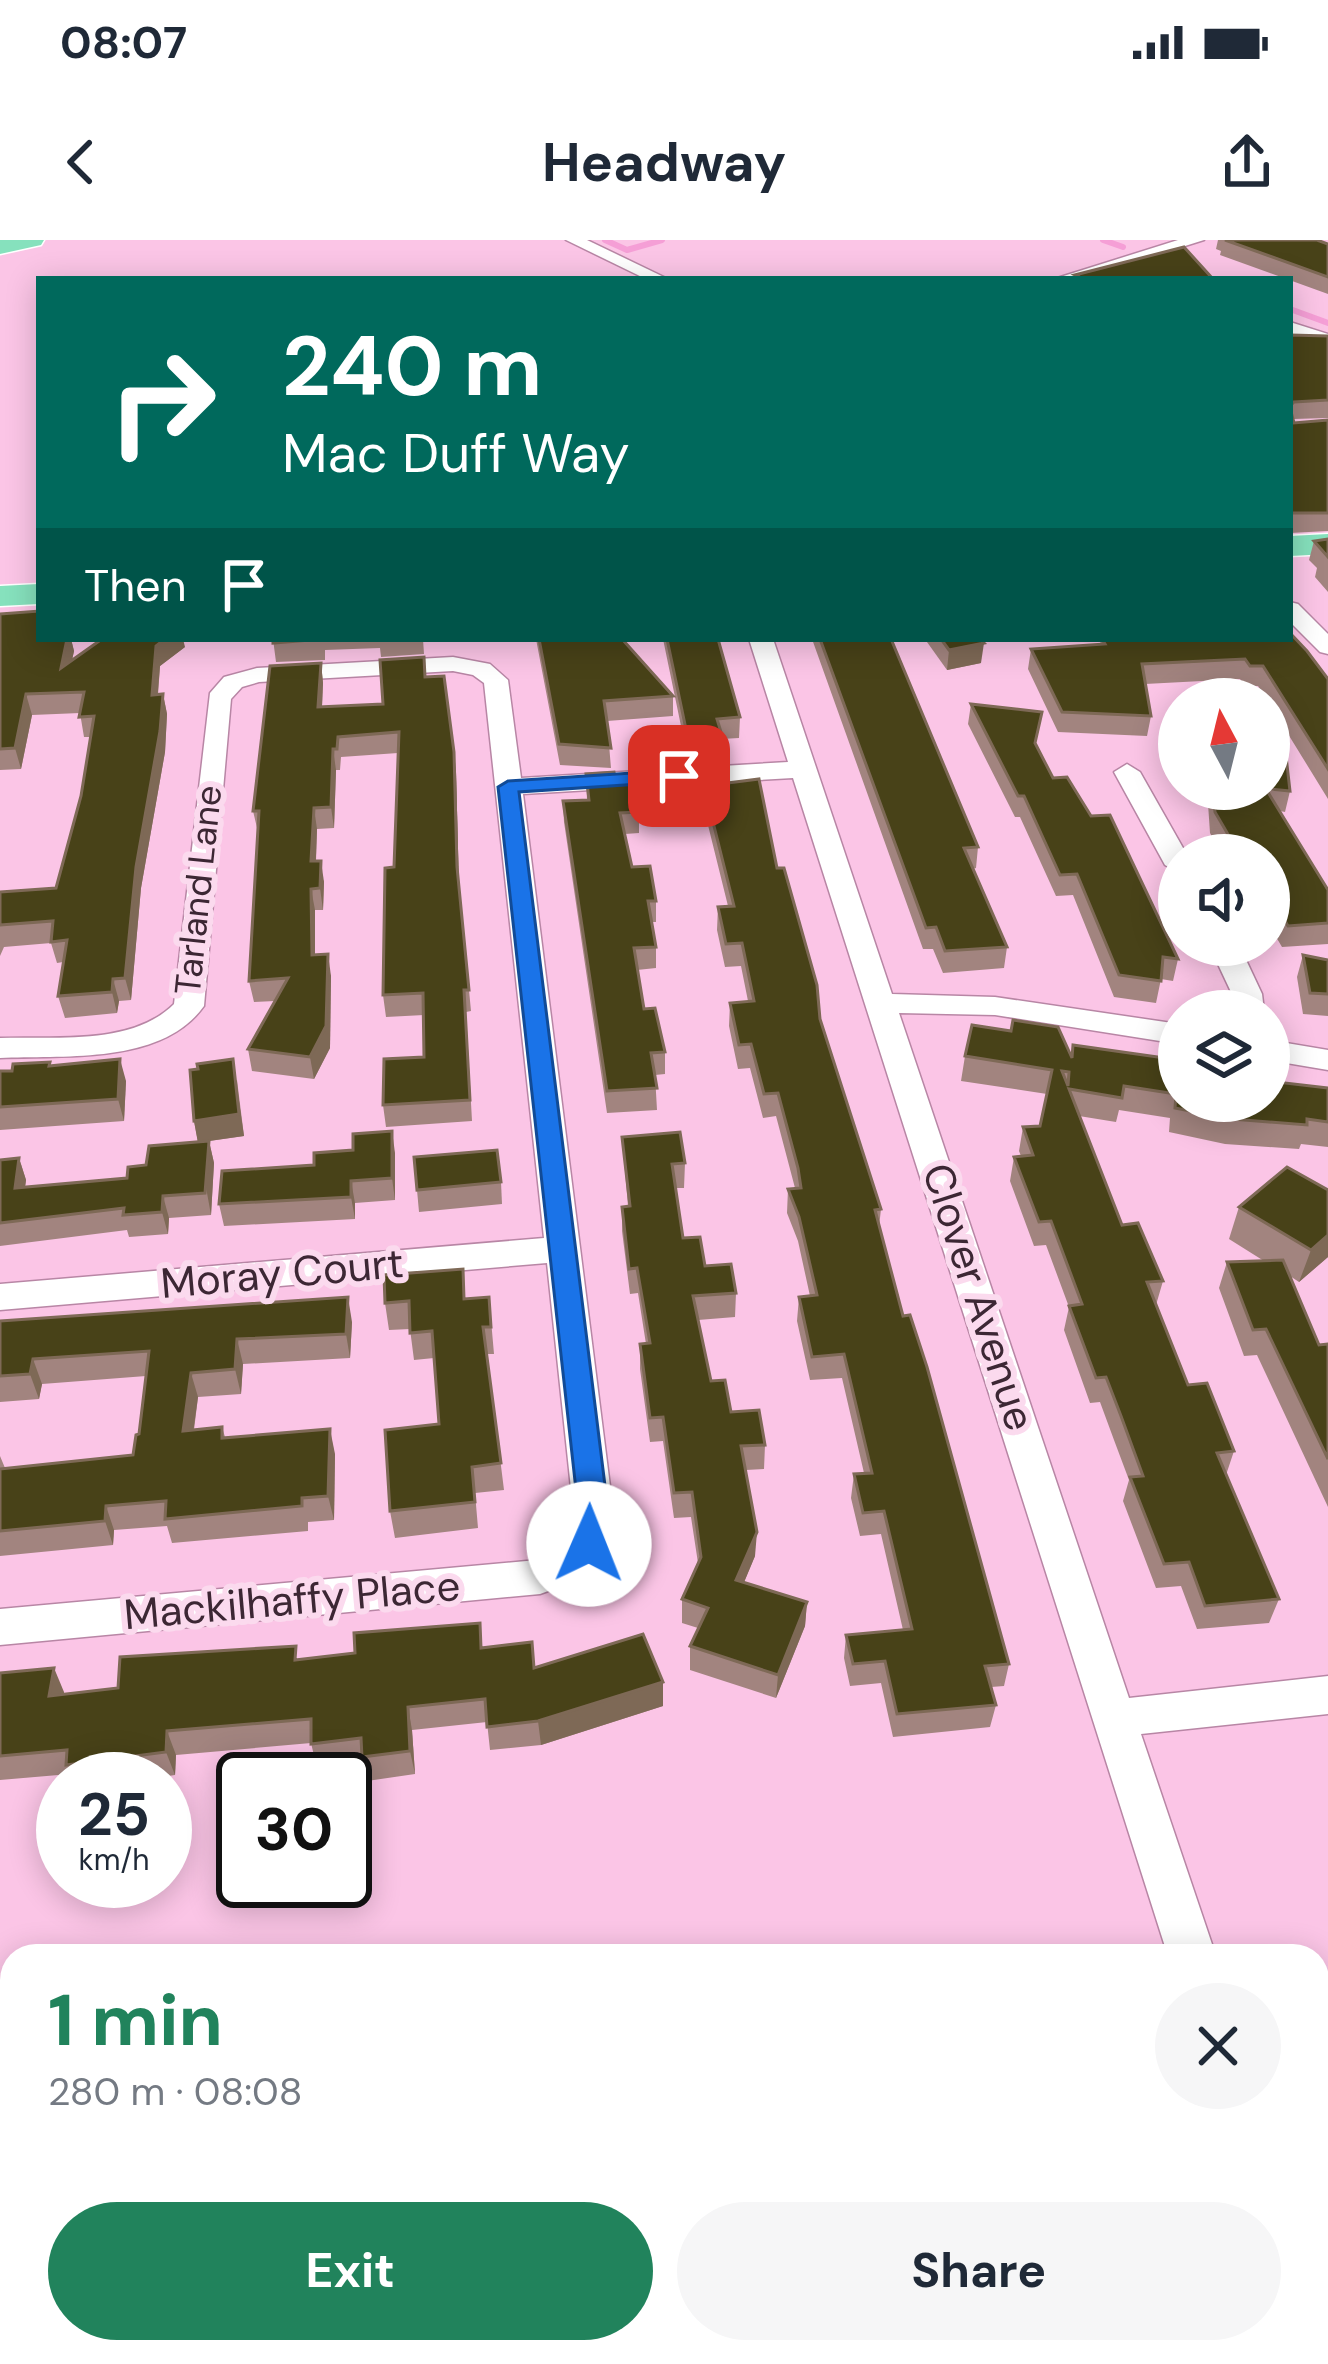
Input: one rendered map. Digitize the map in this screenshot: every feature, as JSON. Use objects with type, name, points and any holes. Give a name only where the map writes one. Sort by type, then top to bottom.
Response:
[{"type":"main road","points":[[0,247],[32,240]]},
{"type":"main road","points":[[1293,546],[1328,544]]},
{"type":"main road","points":[[0,596],[36,594]]},
{"type":"main road","points":[[0,616],[36,614]]},
{"type":"street","points":[[574,240],[653,276]]},
{"type":"street","points":[[1072,276],[1196,240]]},
{"type":"street","points":[[1115,263],[1137,271]]},
{"type":"street","points":[[1293,617],[1328,647]]},
{"type":"street","name":"Clover Avenue","points":[[762,642],[1188,1944]]},
{"type":"street","name":"Tarland Lane","points":[[0,1048],[146,1036],[166,1029],[189,1006],[219,698],[224,689],[244,678],[453,664],[481,669],[496,680],[508,787]]},
{"type":"street","points":[[563,1250],[508,787],[807,769]]},
{"type":"street","points":[[1127,772],[1162,834]]},
{"type":"street","points":[[884,1004],[958,1002],[1022,1007],[1158,1030]]},
{"type":"street","points":[[1290,1054],[1328,1060]]},
{"type":"street","name":"Moray Court","points":[[0,1297],[563,1250]]},
{"type":"street","name":"Mackilhaffy Place","points":[[0,1627],[540,1576],[579,1556],[595,1526],[563,1250]]},
{"type":"street","points":[[1117,1718],[1328,1696]]},
{"type":"building","points":[[1225,240],[1317,240],[1328,244],[1328,277]]},
{"type":"building","points":[[1184,247],[1210,276],[1077,276]]},
{"type":"building","points":[[1293,335],[1328,336],[1328,400],[1294,402]]},
{"type":"building","points":[[1293,419],[1294,423],[1328,420],[1328,513],[1293,513]]},
{"type":"building","points":[[1328,539],[1328,557],[1314,541]]},
{"type":"building","points":[[36,611],[36,642],[66,642],[61,668],[98,642],[161,642],[156,646],[152,695],[163,694],[160,731],[136,867],[125,978],[113,979],[112,992],[58,996],[67,940],[51,942],[53,921],[0,925],[0,892],[56,888],[81,796],[94,716],[79,717],[84,692],[26,694],[15,748],[0,749],[0,614]]},
{"type":"building","points":[[1293,636],[1328,679],[1328,769],[1290,709],[1290,678],[1271,678],[1263,666],[1250,666],[1245,659],[1142,664],[1151,716],[1062,712],[1031,649],[1104,642],[1293,642]]},
{"type":"building","points":[[540,642],[625,642],[673,696],[604,701],[611,748],[559,744]]},
{"type":"building","points":[[668,642],[719,642],[740,717],[717,719],[721,732],[687,734]]},
{"type":"building","points":[[821,642],[892,642],[978,847],[964,848],[1007,947],[945,951],[936,927],[926,928]]},
{"type":"building","points":[[943,642],[984,643],[949,650]]},
{"type":"building","points":[[424,657],[425,677],[444,676],[454,752],[457,867],[469,990],[464,990],[470,1100],[383,1105],[384,1059],[424,1057],[423,993],[383,995],[385,868],[394,867],[399,732],[338,737],[337,749],[333,749],[331,807],[314,808],[311,861],[321,861],[320,888],[311,889],[312,955],[328,954],[326,1026],[310,1057],[248,1049],[288,978],[249,981],[259,811],[253,811],[270,666],[321,663],[318,707],[383,704],[380,660]]},
{"type":"building","points":[[971,704],[1042,712],[1035,743],[1053,778],[1067,777],[1091,816],[1110,815],[1158,917],[1161,981],[1119,975],[1077,874],[1060,875],[1024,796],[1018,796]]},
{"type":"building","points":[[614,772],[616,784],[633,783],[639,812],[620,813],[632,867],[650,866],[656,901],[648,901],[656,947],[634,948],[644,1009],[655,1008],[665,1052],[651,1053],[657,1088],[607,1091],[563,801],[589,800],[586,774]]},
{"type":"building","points":[[759,779],[777,868],[784,868],[817,985],[820,1019],[881,1209],[875,1210],[903,1316],[910,1315],[927,1367],[1009,1664],[985,1666],[996,1705],[897,1714],[885,1661],[853,1664],[846,1635],[912,1629],[884,1511],[863,1513],[854,1474],[872,1473],[844,1354],[812,1357],[799,1297],[817,1295],[788,1189],[801,1188],[778,1093],[764,1094],[751,1044],[739,1045],[730,1003],[754,1001],[742,943],[726,944],[718,907],[734,906],[704,786]]},
{"type":"building","points":[[1279,810],[1328,890],[1328,923],[1290,926],[1290,834],[1228,834],[1215,812]]},
{"type":"building","points":[[1303,955],[1328,960],[1328,994],[1310,993]]},
{"type":"building","points":[[1013,1020],[1058,1027],[1072,1058],[1073,1045],[1158,1057],[1158,1091],[1124,1086],[1122,1098],[1069,1089],[1122,1225],[1138,1223],[1163,1281],[1147,1282],[1188,1385],[1207,1383],[1234,1451],[1217,1453],[1279,1599],[1205,1606],[1189,1562],[1164,1564],[1130,1477],[1143,1476],[1121,1416],[1106,1377],[1096,1378],[1069,1306],[1082,1304],[1051,1221],[1039,1222],[1014,1157],[1033,1155],[1023,1127],[1040,1126],[1052,1070],[965,1056],[972,1025],[1011,1031]]},
{"type":"building","points":[[120,1059],[118,1099],[0,1107],[0,1071],[12,1071],[13,1064],[50,1062],[49,1066]]},
{"type":"building","points":[[233,1059],[239,1114],[194,1121],[190,1070],[198,1069],[197,1064]]},
{"type":"building","points":[[1290,1084],[1328,1088],[1328,1122],[1307,1119],[1307,1125],[1270,1122],[1290,1122]]},
{"type":"building","points":[[392,1131],[392,1178],[351,1181],[351,1197],[219,1204],[222,1171],[314,1165],[314,1153],[353,1150],[353,1134]]},
{"type":"building","points":[[680,1132],[685,1163],[672,1164],[683,1238],[700,1237],[705,1266],[731,1264],[736,1293],[693,1296],[711,1381],[725,1380],[731,1412],[759,1410],[765,1445],[741,1446],[757,1532],[736,1580],[807,1602],[778,1675],[690,1646],[708,1608],[682,1599],[701,1557],[692,1492],[674,1493],[663,1417],[650,1418],[640,1344],[650,1343],[637,1268],[629,1269],[622,1207],[630,1206],[622,1137]]},
{"type":"building","points":[[209,1141],[205,1193],[163,1196],[162,1212],[123,1215],[124,1208],[0,1223],[0,1160],[19,1158],[15,1188],[127,1178],[128,1167],[146,1165],[149,1146]]},
{"type":"building","points":[[497,1150],[501,1182],[417,1190],[414,1157]]},
{"type":"building","points":[[1287,1167],[1328,1190],[1328,1235],[1311,1250],[1239,1207]]},
{"type":"building","points":[[1283,1260],[1319,1345],[1328,1344],[1328,1459],[1266,1329],[1253,1330],[1227,1262]]},
{"type":"building","points":[[463,1269],[464,1299],[489,1297],[491,1327],[483,1327],[501,1463],[472,1467],[475,1502],[390,1511],[385,1430],[439,1424],[432,1331],[410,1333],[409,1301],[385,1303],[384,1275]]},
{"type":"building","points":[[348,1297],[346,1334],[237,1339],[235,1369],[191,1373],[183,1431],[222,1427],[222,1438],[330,1429],[328,1496],[302,1498],[302,1506],[165,1519],[166,1501],[106,1506],[105,1521],[0,1531],[0,1469],[133,1455],[149,1351],[33,1359],[30,1374],[0,1376],[0,1321]]},
{"type":"building","points":[[480,1623],[481,1648],[532,1642],[534,1668],[643,1634],[663,1682],[538,1721],[487,1727],[485,1699],[408,1707],[410,1751],[372,1756],[362,1752],[361,1738],[311,1744],[311,1719],[167,1731],[166,1752],[67,1750],[0,1756],[0,1673],[54,1668],[49,1696],[118,1688],[120,1657],[296,1646],[295,1660],[355,1653],[354,1633]]},
{"type":"waterway","points":[[605,240],[627,250],[662,240]]},
{"type":"waterway","points":[[1103,240],[1123,247]]},
{"type":"waterway","points":[[1293,310],[1328,323]]},
{"type":"route","points":[[589,1544],[595,1526],[508,787],[679,776]]}]
